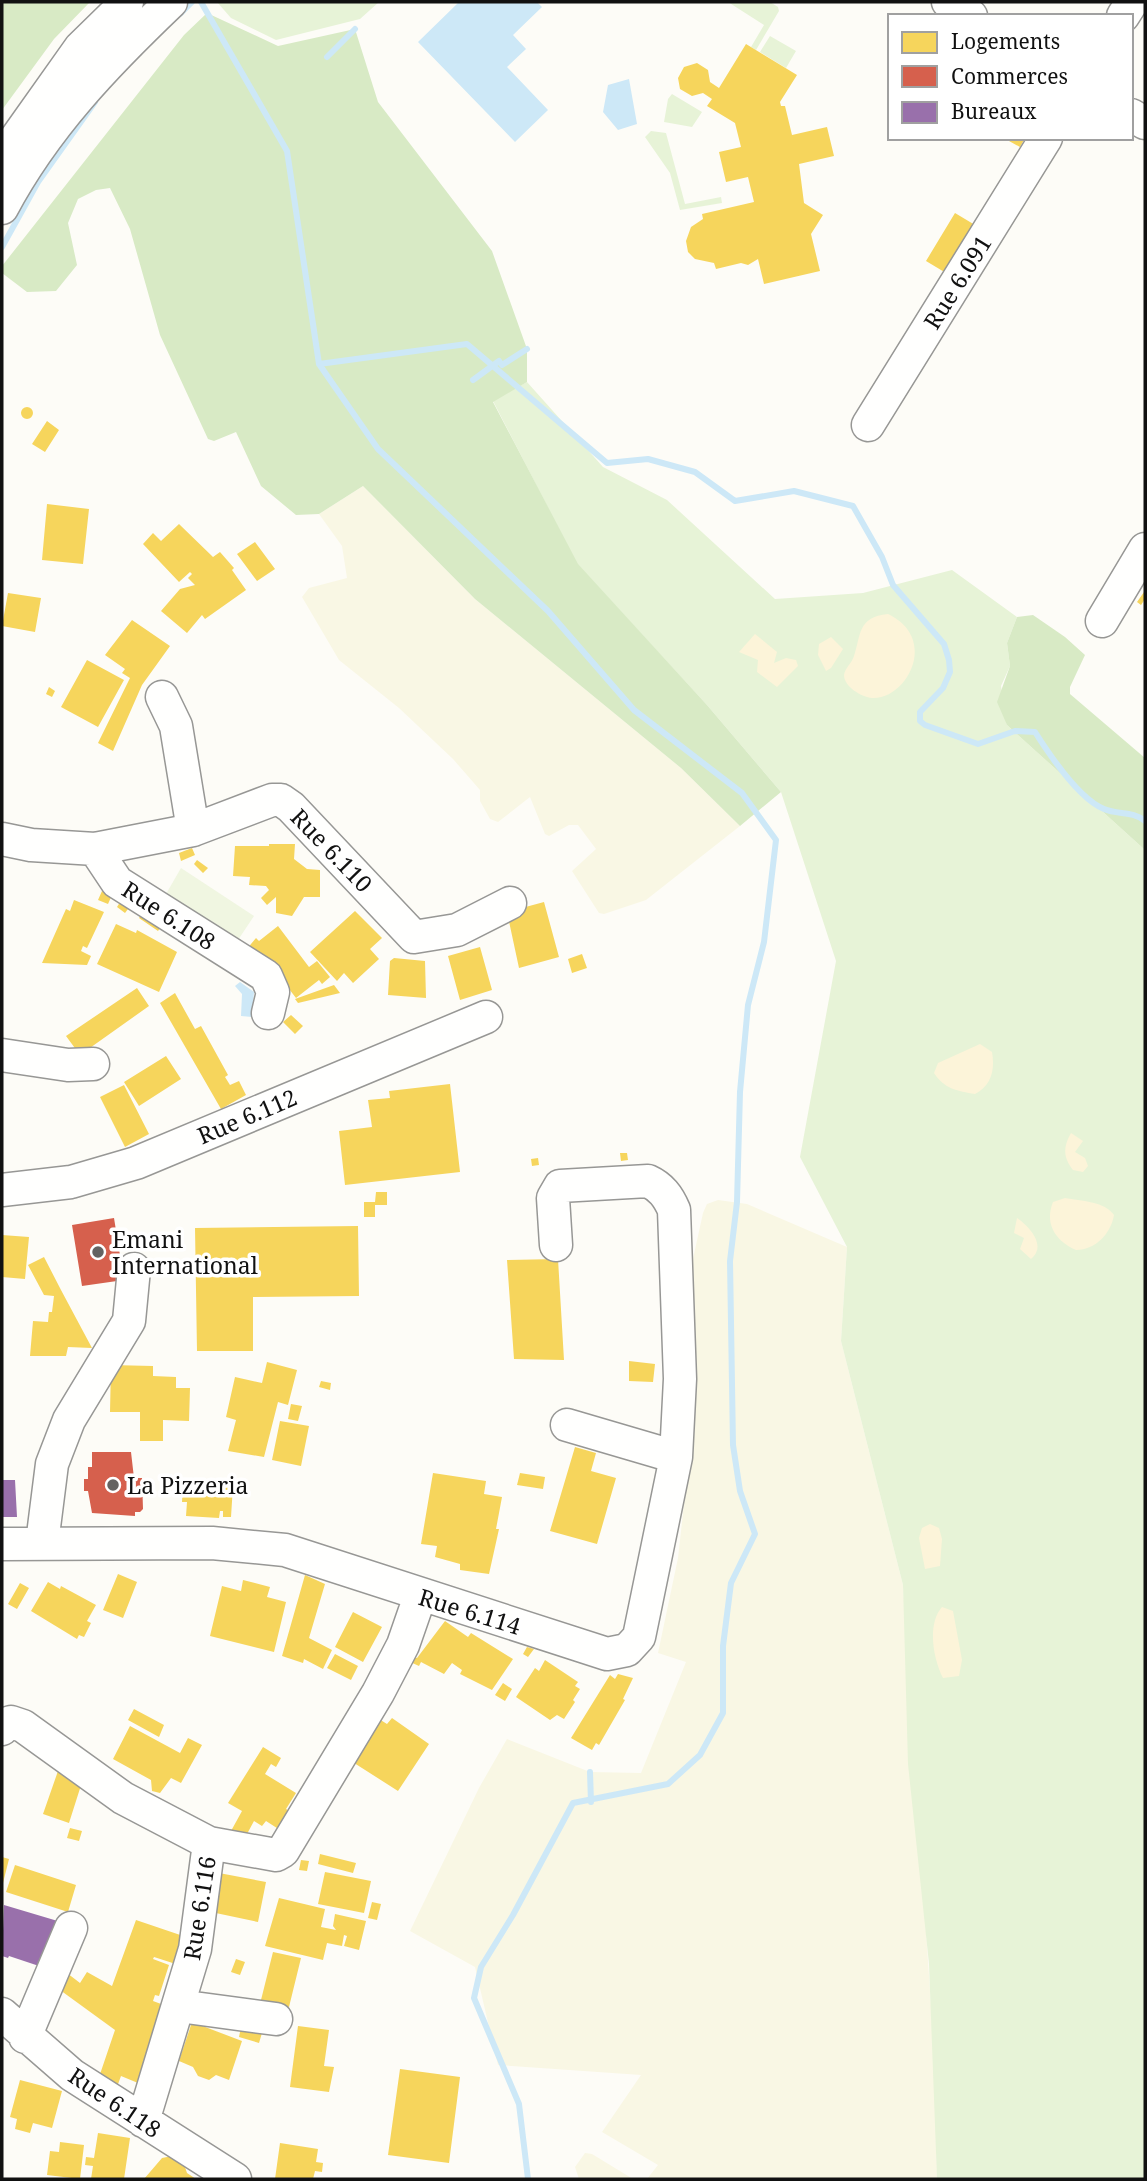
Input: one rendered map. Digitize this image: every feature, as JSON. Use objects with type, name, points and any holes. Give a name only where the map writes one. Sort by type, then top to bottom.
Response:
[{"type":"street","points":[[2,159],[80,48],[127,2]]},
{"type":"street","points":[[2,208],[22,170],[99,71],[172,2]]},
{"type":"street","points":[[948,2],[968,14]]},
{"type":"street","name":"Rue 6.091","points":[[869,425],[1045,140]]},
{"type":"street","points":[[1102,621],[1145,549]]},
{"type":"street","points":[[162,697],[176,726],[193,830]]},
{"type":"street","name":"Rue 6.110","points":[[95,849],[193,830],[272,800],[281,800],[292,807],[414,937],[457,930],[510,903]]},
{"type":"street","points":[[2,839],[43,846],[95,849]]},
{"type":"street","name":"Rue 6.108","points":[[95,849],[117,882],[266,976],[273,992],[268,1013]]},
{"type":"street","name":"Rue 6.112","points":[[2,1190],[71,1182],[135,1163],[485,1017]]},
{"type":"street","points":[[2,1055],[68,1065],[93,1064]]},
{"type":"street","name":"Rue 6.114","points":[[2,1544],[212,1543],[285,1550],[420,1596],[607,1654],[627,1650],[639,1637],[676,1457],[680,1379],[674,1210],[657,1185],[648,1181],[560,1186],[553,1198],[556,1245]]},
{"type":"street","points":[[42,1543],[52,1464],[69,1420],[129,1321],[134,1269]]},
{"type":"street","points":[[566,1425],[676,1457]]},
{"type":"street","points":[[209,1843],[276,1855],[283,1851],[378,1693],[403,1644],[420,1596]]},
{"type":"street","name":"Rue 6.116","points":[[3,1727],[11,1722],[23,1726],[123,1798],[209,1843],[195,1949],[143,2121]]},
{"type":"street","points":[[25,2037],[71,1928]]},
{"type":"street","points":[[179,2006],[276,2019]]},
{"type":"street","name":"Rue 6.118","points":[[2,2014],[25,2037],[72,2075],[235,2179]]},
{"type":"shaded area","points":[[363,486],[475,599],[681,768],[740,826],[646,900],[604,914],[599,913],[572,871],[596,849],[578,825],[569,825],[549,836],[545,834],[530,797],[498,822],[490,819],[480,801],[480,790],[453,759],[399,708],[339,660],[302,597],[309,588],[347,578],[342,546],[319,514]]},
{"type":"shaded area","points":[[718,1200],[747,1204],[847,1247],[841,1341],[903,1585],[935,2066],[937,2179],[647,2179],[658,2165],[602,2132],[641,2075],[498,2065],[475,1967],[410,1931],[479,1788],[507,1739],[590,1772],[641,1773],[686,1662],[658,1653],[678,1558],[685,1495],[686,1291],[703,1213],[707,1204]]},
{"type":"shaded area","points":[[585,2153],[592,2154],[633,2179],[579,2179],[575,2167]]},
{"type":"green space","points":[[2,2],[90,2],[54,39],[2,110]]},
{"type":"green space","points":[[217,2],[379,2],[360,19],[276,40],[231,18]]},
{"type":"green space","points":[[728,2],[770,2],[778,7],[779,11],[756,50],[751,47],[764,25]]},
{"type":"green space","points":[[207,13],[278,46],[355,29],[378,102],[492,251],[527,349],[527,382],[493,402],[578,564],[707,705],[781,792],[740,826],[681,768],[475,599],[363,486],[319,514],[296,515],[261,486],[236,432],[214,441],[208,439],[160,335],[130,229],[110,188],[96,190],[78,199],[68,223],[77,265],[56,291],[27,292],[2,273],[2,266],[184,35]]},
{"type":"green space","points":[[770,36],[796,51],[786,68],[760,52]]},
{"type":"green space","points":[[672,94],[702,112],[692,127],[664,122],[668,99]]},
{"type":"green space","points":[[651,131],[666,133],[685,204],[721,197],[722,203],[680,210],[670,173],[645,137]]},
{"type":"green space","points":[[527,382],[603,467],[667,500],[775,599],[863,593],[952,570],[1017,617],[1007,643],[1010,666],[1001,686],[1007,725],[1145,850],[1145,2179],[937,2179],[929,1964],[908,1764],[903,1585],[841,1341],[847,1247],[800,1157],[836,961],[781,792],[707,705],[577,564],[493,401]]},
{"type":"green space","points":[[1033,615],[1085,655],[1070,687],[1070,694],[1145,758],[1145,850],[1007,725],[997,702],[1010,666],[1007,643],[1017,617]]},
{"type":"green space","points":[[181,868],[254,916],[238,940],[166,894]]},
{"type":"sand","points":[[888,614],[904,625],[912,638],[915,652],[906,679],[885,696],[872,698],[850,687],[844,675],[853,659],[865,623]]},
{"type":"sand","points":[[755,634],[777,652],[774,663],[786,658],[796,660],[798,666],[777,687],[757,672],[758,660],[739,652]]},
{"type":"sand","points":[[831,637],[843,649],[831,668],[826,671],[818,655],[819,644]]},
{"type":"sand","points":[[980,1044],[992,1052],[993,1064],[989,1081],[975,1094],[947,1086],[934,1073],[938,1063]]},
{"type":"sand","points":[[1071,1133],[1083,1141],[1075,1152],[1085,1158],[1088,1166],[1083,1172],[1073,1170],[1067,1161],[1065,1147]]},
{"type":"sand","points":[[1065,1198],[1098,1204],[1114,1215],[1110,1228],[1096,1244],[1076,1250],[1058,1237],[1051,1224],[1051,1210],[1053,1202]]},
{"type":"sand","points":[[1017,1218],[1035,1237],[1036,1254],[1031,1259],[1020,1249],[1024,1238],[1014,1233]]},
{"type":"sand","points":[[930,1524],[939,1528],[942,1539],[940,1566],[925,1569],[919,1538],[922,1528]]},
{"type":"sand","points":[[942,1607],[953,1611],[962,1660],[959,1676],[943,1678],[937,1661],[933,1632],[934,1622]]},
{"type":"water","points":[[459,2],[537,2],[542,7],[513,35],[526,49],[507,67],[548,110],[515,142],[418,42]]},
{"type":"water","points":[[629,79],[637,124],[618,130],[603,112],[608,85]]},
{"type":"water","points":[[240,982],[254,992],[252,1017],[241,1016],[242,994],[235,986]]},
{"type":"building: Logements","points":[[746,44],[797,75],[780,102],[781,106],[785,106],[792,135],[827,127],[834,156],[799,164],[804,203],[823,215],[811,234],[820,271],[764,284],[758,259],[748,265],[741,263],[716,269],[714,263],[695,259],[688,252],[686,241],[691,227],[703,219],[702,214],[754,202],[748,177],[726,182],[719,152],[741,147],[735,123],[707,106],[712,99],[703,93],[692,96],[680,89],[678,78],[684,67],[697,63],[708,70],[710,82],[719,88]]},
{"type":"building: Logements","points":[[1010,140],[1024,140],[1020,147]]},
{"type":"building: Logements","points":[[955,213],[975,225],[946,273],[926,261]]},
{"type":"building: Logements","points":[[27,407],[33,413],[27,419],[21,413]]},
{"type":"building: Logements","points":[[47,421],[59,430],[45,452],[32,444]]},
{"type":"building: Logements","points":[[47,504],[89,509],[83,564],[42,560]]},
{"type":"building: Logements","points":[[179,524],[213,557],[220,552],[234,568],[232,570],[246,590],[205,619],[202,615],[187,633],[161,611],[180,589],[195,585],[188,578],[192,574],[190,572],[179,582],[143,544],[153,533],[161,541]]},
{"type":"building: Logements","points":[[255,542],[275,569],[257,581],[237,554]]},
{"type":"building: Logements","points":[[1144,592],[1145,599],[1141,605],[1137,602]]},
{"type":"building: Logements","points":[[8,593],[41,598],[35,632],[2,626]]},
{"type":"building: Logements","points":[[132,620],[170,646],[142,685],[113,751],[98,743],[130,678],[122,673],[125,669],[105,655]]},
{"type":"building: Logements","points":[[87,660],[124,680],[98,727],[61,707]]},
{"type":"building: Logements","points":[[49,687],[55,691],[52,697],[46,694]]},
{"type":"building: Logements","points":[[295,844],[294,859],[307,869],[320,870],[320,897],[304,897],[292,916],[276,913],[276,897],[267,905],[261,898],[269,890],[266,886],[249,885],[250,877],[233,876],[235,846]]},
{"type":"building: Logements","points":[[192,848],[195,855],[181,861],[179,853]]},
{"type":"building: Logements","points":[[197,860],[208,868],[203,873],[194,864]]},
{"type":"building: Logements","points":[[102,891],[112,895],[108,904],[98,900]]},
{"type":"building: Logements","points":[[122,899],[131,905],[125,913],[117,907]]},
{"type":"building: Logements","points":[[74,900],[104,912],[87,948],[83,946],[81,951],[91,956],[87,965],[42,963],[66,909],[70,911]]},
{"type":"building: Logements","points":[[544,902],[559,957],[519,968],[507,912]]},
{"type":"building: Logements","points":[[355,911],[382,938],[370,949],[379,959],[353,983],[344,973],[337,981],[310,952]]},
{"type":"building: Logements","points":[[143,912],[162,925],[158,931],[139,918]]},
{"type":"building: Logements","points":[[116,924],[136,933],[137,930],[177,952],[159,992],[97,964]]},
{"type":"building: Logements","points":[[278,926],[309,967],[317,961],[330,977],[322,984],[319,980],[296,998],[276,972],[246,950],[256,938],[259,941]]},
{"type":"building: Logements","points":[[480,947],[492,990],[460,1000],[448,956]]},
{"type":"building: Logements","points":[[582,954],[587,968],[572,973],[568,959]]},
{"type":"building: Logements","points":[[394,958],[425,961],[426,998],[388,995],[390,961]]},
{"type":"building: Logements","points":[[334,985],[340,993],[298,1003],[295,999]]},
{"type":"building: Logements","points":[[137,988],[149,1006],[80,1055],[66,1036]]},
{"type":"building: Logements","points":[[175,993],[195,1029],[201,1026],[228,1075],[225,1077],[230,1085],[239,1081],[246,1095],[221,1109],[160,1003]]},
{"type":"building: Logements","points":[[291,1015],[303,1026],[295,1034],[283,1022]]},
{"type":"building: Logements","points":[[166,1056],[181,1079],[139,1106],[124,1082]]},
{"type":"building: Logements","points":[[450,1084],[460,1172],[345,1185],[339,1131],[372,1127],[368,1100],[390,1098],[389,1091]]},
{"type":"building: Logements","points":[[124,1085],[149,1134],[125,1147],[100,1097]]},
{"type":"building: Logements","points":[[620,1153],[627,1153],[628,1160],[621,1161]]},
{"type":"building: Logements","points":[[538,1158],[539,1165],[532,1166],[531,1159]]},
{"type":"building: Logements","points":[[376,1192],[387,1192],[387,1205],[375,1205],[375,1217],[364,1217],[364,1202],[375,1202]]},
{"type":"building: Logements","points":[[358,1226],[359,1296],[253,1297],[253,1351],[197,1351],[195,1228]]},
{"type":"building: Logements","points":[[2,1235],[29,1237],[25,1279],[2,1277]]},
{"type":"building: Logements","points":[[44,1257],[92,1348],[68,1347],[66,1356],[30,1356],[33,1321],[48,1322],[49,1312],[52,1312],[54,1296],[44,1295],[28,1265]]},
{"type":"building: Logements","points":[[558,1259],[564,1360],[514,1359],[507,1260]]},
{"type":"building: Logements","points":[[629,1361],[655,1364],[653,1382],[629,1381]]},
{"type":"building: Logements","points":[[267,1362],[297,1370],[288,1405],[278,1402],[264,1457],[228,1451],[236,1420],[226,1417],[235,1377],[262,1383]]},
{"type":"building: Logements","points":[[111,1365],[153,1366],[153,1376],[176,1377],[176,1388],[190,1388],[189,1421],[163,1420],[163,1441],[140,1441],[140,1412],[110,1412]]},
{"type":"building: Logements","points":[[321,1381],[331,1383],[330,1390],[319,1387]]},
{"type":"building: Logements","points":[[291,1404],[302,1406],[298,1421],[288,1419]]},
{"type":"building: Logements","points":[[280,1421],[309,1426],[301,1466],[272,1460]]},
{"type":"building: Logements","points":[[575,1447],[596,1453],[591,1471],[616,1478],[597,1544],[550,1531]]},
{"type":"building: Logements","points":[[433,1473],[486,1481],[484,1494],[502,1497],[496,1529],[499,1529],[489,1574],[460,1570],[460,1564],[435,1557],[437,1546],[421,1544]]},
{"type":"building: Logements","points":[[520,1473],[545,1477],[543,1489],[517,1485]]},
{"type":"building: Logements","points":[[183,1483],[233,1486],[231,1517],[223,1517],[223,1511],[220,1511],[219,1518],[186,1516],[187,1502],[182,1502]]},
{"type":"building: Logements","points":[[118,1574],[137,1582],[123,1618],[103,1610]]},
{"type":"building: Logements","points":[[305,1575],[325,1584],[309,1638],[332,1650],[323,1669],[304,1659],[303,1663],[282,1656]]},
{"type":"building: Logements","points":[[243,1580],[270,1587],[267,1597],[286,1602],[274,1652],[210,1636],[222,1586],[241,1591]]},
{"type":"building: Logements","points":[[48,1582],[96,1605],[87,1621],[91,1623],[84,1637],[79,1635],[77,1639],[31,1611]]},
{"type":"building: Logements","points":[[20,1583],[29,1588],[17,1609],[8,1604]]},
{"type":"building: Logements","points":[[353,1612],[382,1627],[363,1662],[335,1647]]},
{"type":"building: Logements","points":[[445,1621],[468,1637],[471,1633],[513,1659],[492,1690],[460,1674],[462,1670],[452,1663],[444,1674],[421,1662],[419,1666],[408,1661],[410,1655],[417,1658]]},
{"type":"building: Logements","points":[[527,1647],[534,1649],[528,1657],[523,1654]]},
{"type":"building: Logements","points":[[335,1654],[358,1666],[351,1680],[327,1668]]},
{"type":"building: Logements","points":[[545,1660],[578,1682],[575,1686],[580,1689],[564,1719],[557,1715],[550,1720],[516,1697],[535,1668],[539,1671]]},
{"type":"building: Logements","points":[[618,1674],[633,1678],[623,1699],[625,1700],[599,1745],[596,1743],[592,1750],[571,1738],[610,1675],[615,1679]]},
{"type":"building: Logements","points":[[503,1683],[512,1689],[505,1701],[495,1695]]},
{"type":"building: Logements","points":[[134,1709],[164,1725],[159,1737],[128,1720]]},
{"type":"building: Logements","points":[[392,1718],[429,1744],[398,1791],[351,1761],[379,1719],[387,1724]]},
{"type":"building: Logements","points":[[130,1726],[180,1753],[188,1738],[202,1745],[181,1783],[171,1778],[160,1793],[152,1791],[151,1780],[113,1759]]},
{"type":"building: Logements","points":[[263,1747],[281,1758],[276,1767],[271,1764],[265,1774],[296,1793],[286,1809],[291,1812],[280,1830],[266,1821],[262,1826],[254,1821],[247,1834],[231,1831],[242,1811],[228,1803]]},
{"type":"building: Logements","points":[[58,1771],[83,1779],[69,1823],[43,1814]]},
{"type":"building: Logements","points":[[70,1828],[82,1831],[79,1841],[67,1838]]},
{"type":"building: Logements","points":[[320,1854],[356,1863],[353,1873],[318,1864]]},
{"type":"building: Logements","points":[[2,1857],[9,1859],[3,1883],[2,1883]]},
{"type":"building: Logements","points":[[301,1860],[309,1861],[307,1871],[299,1870]]},
{"type":"building: Logements","points":[[15,1865],[76,1885],[68,1912],[6,1892]]},
{"type":"building: Logements","points":[[325,1872],[371,1881],[364,1913],[318,1904]]},
{"type":"building: Logements","points":[[219,1873],[266,1882],[258,1922],[211,1912]]},
{"type":"building: Logements","points":[[279,1898],[325,1909],[321,1927],[336,1930],[333,1926],[335,1914],[366,1921],[359,1950],[344,1946],[347,1936],[344,1935],[342,1946],[327,1943],[323,1960],[265,1946]]},
{"type":"building: Logements","points":[[372,1902],[381,1904],[377,1920],[368,1918]]},
{"type":"building: Logements","points":[[136,1920],[195,1940],[185,1967],[154,1957],[153,1959],[169,1965],[159,1996],[155,1995],[153,2001],[172,2008],[138,2083],[121,2076],[114,2095],[97,2083],[115,2030],[60,1990],[67,1973],[80,1983],[87,1972],[112,1986]]},
{"type":"building: Logements","points":[[273,1952],[301,1958],[289,2007],[261,2000]]},
{"type":"building: Logements","points":[[236,1959],[245,1962],[240,1975],[231,1972]]},
{"type":"building: Logements","points":[[192,2022],[242,2041],[229,2080],[216,2075],[209,2080],[198,2076],[193,2067],[179,2061]]},
{"type":"building: Logements","points":[[298,2026],[329,2030],[324,2066],[334,2067],[329,2092],[290,2087]]},
{"type":"building: Logements","points":[[241,2027],[262,2033],[259,2043],[239,2037]]},
{"type":"building: Logements","points":[[400,2069],[460,2077],[449,2163],[388,2155]]},
{"type":"building: Logements","points":[[20,2080],[62,2091],[52,2128],[33,2123],[30,2133],[15,2129],[17,2119],[10,2117]]},
{"type":"building: Logements","points":[[98,2133],[130,2138],[124,2179],[91,2179],[93,2166],[85,2165],[86,2157],[94,2158]]},
{"type":"building: Logements","points":[[60,2142],[84,2145],[80,2179],[47,2175],[50,2151],[59,2152]]},
{"type":"building: Logements","points":[[280,2143],[318,2149],[316,2162],[323,2163],[322,2172],[315,2171],[313,2179],[275,2179]]},
{"type":"building: Logements","points":[[172,2156],[184,2164],[187,2173],[196,2179],[144,2179],[162,2158]]},
{"type":"building: Commerces","name":"Emani International","points":[[114,1218],[124,1280],[82,1286],[72,1225]]},
{"type":"building: Commerces","name":"La Pizzeria","points":[[92,1452],[131,1452],[134,1478],[142,1478],[143,1509],[135,1512],[135,1516],[92,1513],[88,1491],[84,1491],[84,1479],[88,1479],[88,1467],[92,1467]]},
{"type":"building: Bureaux","points":[[2,1480],[15,1480],[17,1517],[2,1517]]},
{"type":"building: Bureaux","points":[[4,1905],[61,1922],[42,1967],[2,1956]]},
{"type":"waterway","points":[[180,14],[192,2]]},
{"type":"waterway","points":[[201,2],[287,151],[319,364],[378,449],[548,611],[634,710],[742,793],[776,840],[764,942],[748,1005],[740,1092],[737,1202],[730,1261],[733,1445],[740,1491],[755,1534],[731,1583],[723,1646],[723,1713],[700,1755],[668,1784],[573,1803],[513,1915],[481,1967],[474,1998],[519,2104],[528,2179]]},
{"type":"waterway","points":[[327,57],[355,29]]},
{"type":"waterway","points":[[2,247],[38,182],[95,102]]},
{"type":"waterway","points":[[319,364],[467,344],[607,463],[648,459],[695,472],[735,501],[794,491],[853,506],[882,557],[893,585],[944,644],[949,660],[950,672],[943,688],[920,712],[920,721],[978,744],[1015,731],[1035,732],[1065,775],[1094,804],[1145,821]]},
{"type":"waterway","points":[[473,380],[499,361],[502,365],[527,349]]},
{"type":"waterway","points":[[590,1772],[591,1802]]},
{"type":"place","name":"Emani International","points":[[98,1252]]},
{"type":"place","name":"La Pizzeria","points":[[113,1485]]}]
